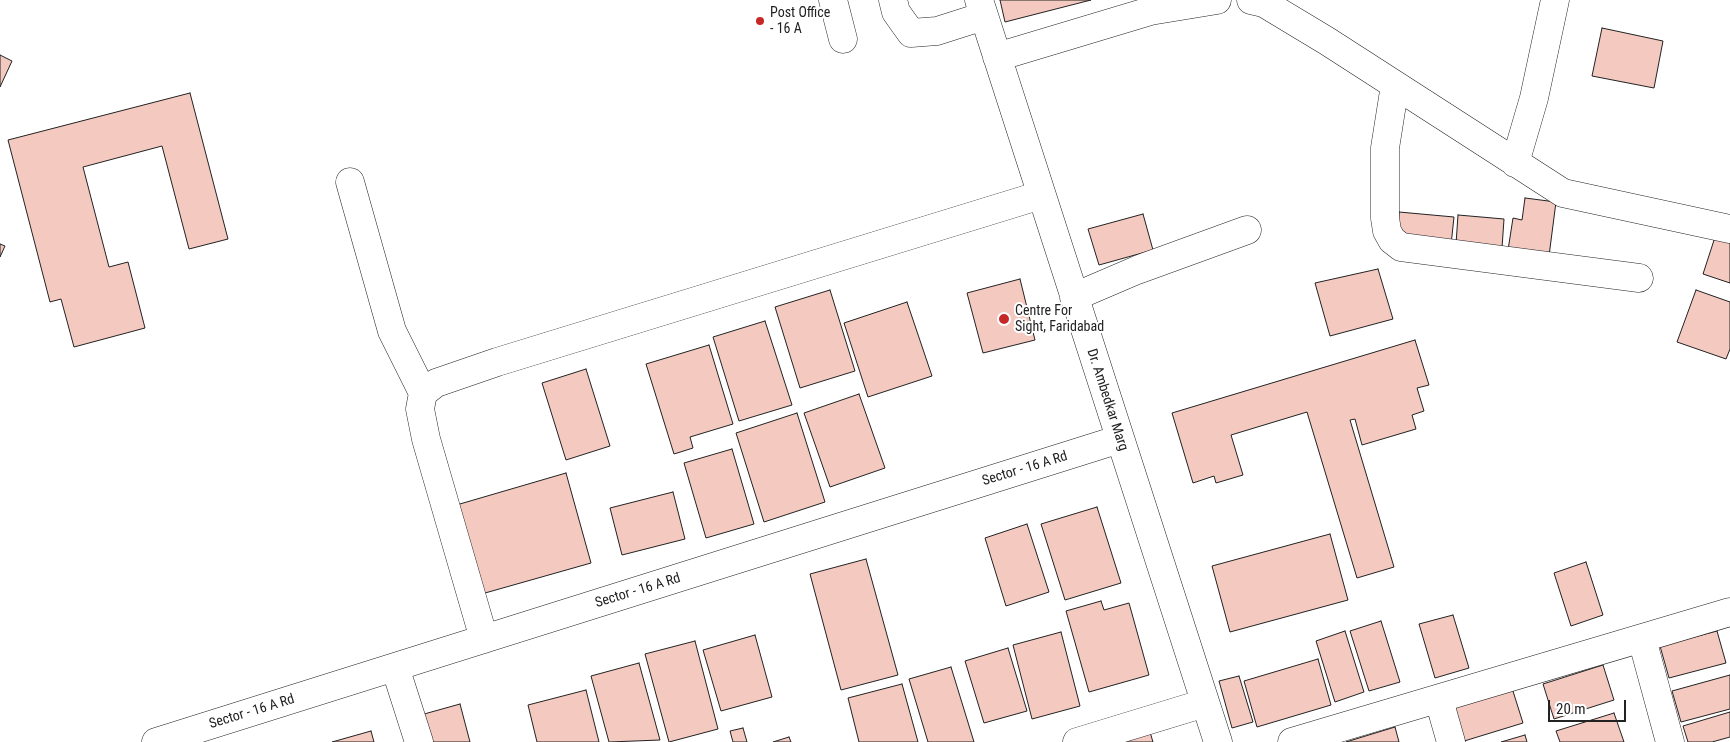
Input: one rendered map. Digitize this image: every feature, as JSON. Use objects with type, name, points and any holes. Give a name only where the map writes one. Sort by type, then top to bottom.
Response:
[{"type":"street","points":[[833,0],[844,39]]},
{"type":"street","points":[[893,0],[896,12],[911,33],[936,31],[981,8]]},
{"type":"street","points":[[997,57],[1150,11],[1217,0]]},
{"type":"street","points":[[1251,0],[1264,3],[1563,193],[1730,229]]},
{"type":"street","points":[[1515,162],[1534,98],[1555,0]]},
{"type":"street","name":"Dr. Ambedkar Marg","points":[[981,8],[1218,742]]},
{"type":"street","points":[[1395,85],[1385,148],[1385,218],[1387,231],[1392,240],[1401,246],[1639,278]]},
{"type":"street","points":[[350,182],[392,331],[423,394],[420,409],[426,440],[484,639]]},
{"type":"street","points":[[423,394],[436,384],[498,362],[1041,195]]},
{"type":"street","points":[[1074,297],[1137,270],[1247,230]]},
{"type":"street","name":"Sector - 16 A Rd","points":[[156,742],[208,734],[395,667],[1120,439]]},
{"type":"street","points":[[1292,742],[1439,700],[1730,612]]},
{"type":"street","points":[[1642,639],[1670,742]]},
{"type":"street","points":[[395,667],[419,742]]},
{"type":"street","points":[[1439,700],[1451,742]]},
{"type":"street","points":[[1076,742],[1205,703]]},
{"type":"building","points":[[1000,0],[1091,0],[1005,22]]},
{"type":"building","points":[[1602,28],[1663,41],[1654,88],[1592,76]]},
{"type":"building","points":[[0,55],[12,61],[0,87]]},
{"type":"building","points":[[190,93],[228,239],[189,249],[162,146],[83,167],[109,267],[128,262],[145,328],[74,347],[61,299],[50,302],[8,140]]},
{"type":"building","points":[[1525,198],[1556,202],[1549,256],[1508,250],[1513,218],[1522,220]]},
{"type":"building","points":[[1399,212],[1454,217],[1451,245],[1397,240]]},
{"type":"building","points":[[1143,214],[1153,250],[1099,265],[1088,229]]},
{"type":"building","points":[[1458,215],[1504,219],[1502,248],[1456,244]]},
{"type":"building","points":[[1717,231],[1730,236],[1730,283],[1703,274]]},
{"type":"building","points":[[0,244],[5,246],[0,257]]},
{"type":"building","points":[[1378,269],[1393,319],[1330,336],[1315,283]]},
{"type":"building","points":[[1020,279],[1035,340],[983,353],[967,293]]},
{"type":"building","points":[[830,290],[855,371],[800,388],[775,307]]},
{"type":"building","points":[[1696,290],[1730,302],[1730,349],[1726,359],[1677,342]]},
{"type":"building","points":[[907,302],[932,376],[868,397],[844,323]]},
{"type":"building","points":[[765,321],[792,405],[739,421],[713,337]]},
{"type":"building","points":[[1415,340],[1429,385],[1417,388],[1424,411],[1412,415],[1416,429],[1362,445],[1355,419],[1350,420],[1394,567],[1357,578],[1307,412],[1231,435],[1243,475],[1216,483],[1214,476],[1193,483],[1172,413]]},
{"type":"building","points":[[709,345],[733,424],[690,437],[693,448],[674,454],[646,364]]},
{"type":"building","points":[[586,369],[610,446],[566,460],[542,383]]},
{"type":"building","points":[[859,394],[885,468],[830,487],[804,413]]},
{"type":"building","points":[[797,413],[825,502],[764,522],[736,433]]},
{"type":"building","points":[[732,449],[754,524],[706,538],[684,463]]},
{"type":"building","points":[[566,473],[591,563],[478,595],[453,506]]},
{"type":"building","points":[[673,492],[685,539],[622,555],[610,508]]},
{"type":"building","points":[[1097,507],[1121,583],[1065,600],[1041,524]]},
{"type":"building","points":[[1027,524],[1049,592],[1006,606],[985,538]]},
{"type":"building","points":[[1330,534],[1348,600],[1230,632],[1212,566]]},
{"type":"building","points":[[866,559],[898,675],[841,690],[810,574]]},
{"type":"building","points":[[1586,562],[1603,615],[1571,626],[1554,573]]},
{"type":"building","points":[[1101,601],[1104,610],[1129,603],[1149,675],[1089,692],[1066,611]]},
{"type":"building","points":[[1453,615],[1469,668],[1435,678],[1419,624]]},
{"type":"building","points":[[1381,621],[1400,682],[1369,691],[1350,631]]},
{"type":"building","points":[[1345,631],[1364,692],[1335,702],[1316,641]]},
{"type":"building","points":[[1717,631],[1726,663],[1669,678],[1660,646]]},
{"type":"building","points":[[1061,632],[1080,706],[1032,719],[1013,645]]},
{"type":"building","points":[[755,635],[772,697],[721,711],[703,650]]},
{"type":"building","points":[[695,641],[718,729],[669,742],[645,654]]},
{"type":"building","points":[[1008,648],[1027,711],[984,723],[965,661]]},
{"type":"building","points":[[1318,659],[1331,705],[1257,727],[1244,681]]},
{"type":"building","points":[[639,663],[660,740],[609,742],[591,676]]},
{"type":"building","points":[[1603,665],[1614,700],[1554,719],[1543,684]]},
{"type":"building","points":[[951,667],[974,742],[928,742],[909,679]]},
{"type":"building","points":[[1730,675],[1730,709],[1681,722],[1672,691]]},
{"type":"building","points":[[1239,676],[1253,722],[1232,728],[1219,681]]},
{"type":"building","points":[[902,684],[918,742],[859,742],[848,698]]},
{"type":"building","points":[[1512,688],[1523,723],[1461,742],[1451,707]]},
{"type":"building","points":[[586,690],[599,742],[537,742],[528,705]]},
{"type":"building","points":[[460,704],[470,742],[424,742],[417,716]]},
{"type":"building","points":[[1730,712],[1730,737],[1712,742],[1688,742],[1683,726]]},
{"type":"building","points":[[1614,713],[1624,742],[1560,742],[1556,731]]},
{"type":"building","points":[[1395,727],[1399,742],[1346,742]]},
{"type":"building","points":[[743,728],[747,742],[733,742],[730,731]]},
{"type":"building","points":[[371,731],[374,742],[332,742]]},
{"type":"building","points":[[1150,732],[1153,742],[1113,742]]},
{"type":"building","points":[[1525,735],[1527,742],[1501,742]]},
{"type":"building","points":[[789,737],[791,742],[773,742]]},
{"type":"place","name":"Post Office - 16 A","points":[[760,21]]},
{"type":"place","name":"Centre For Sight, Faridabad","points":[[1004,319]]}]
